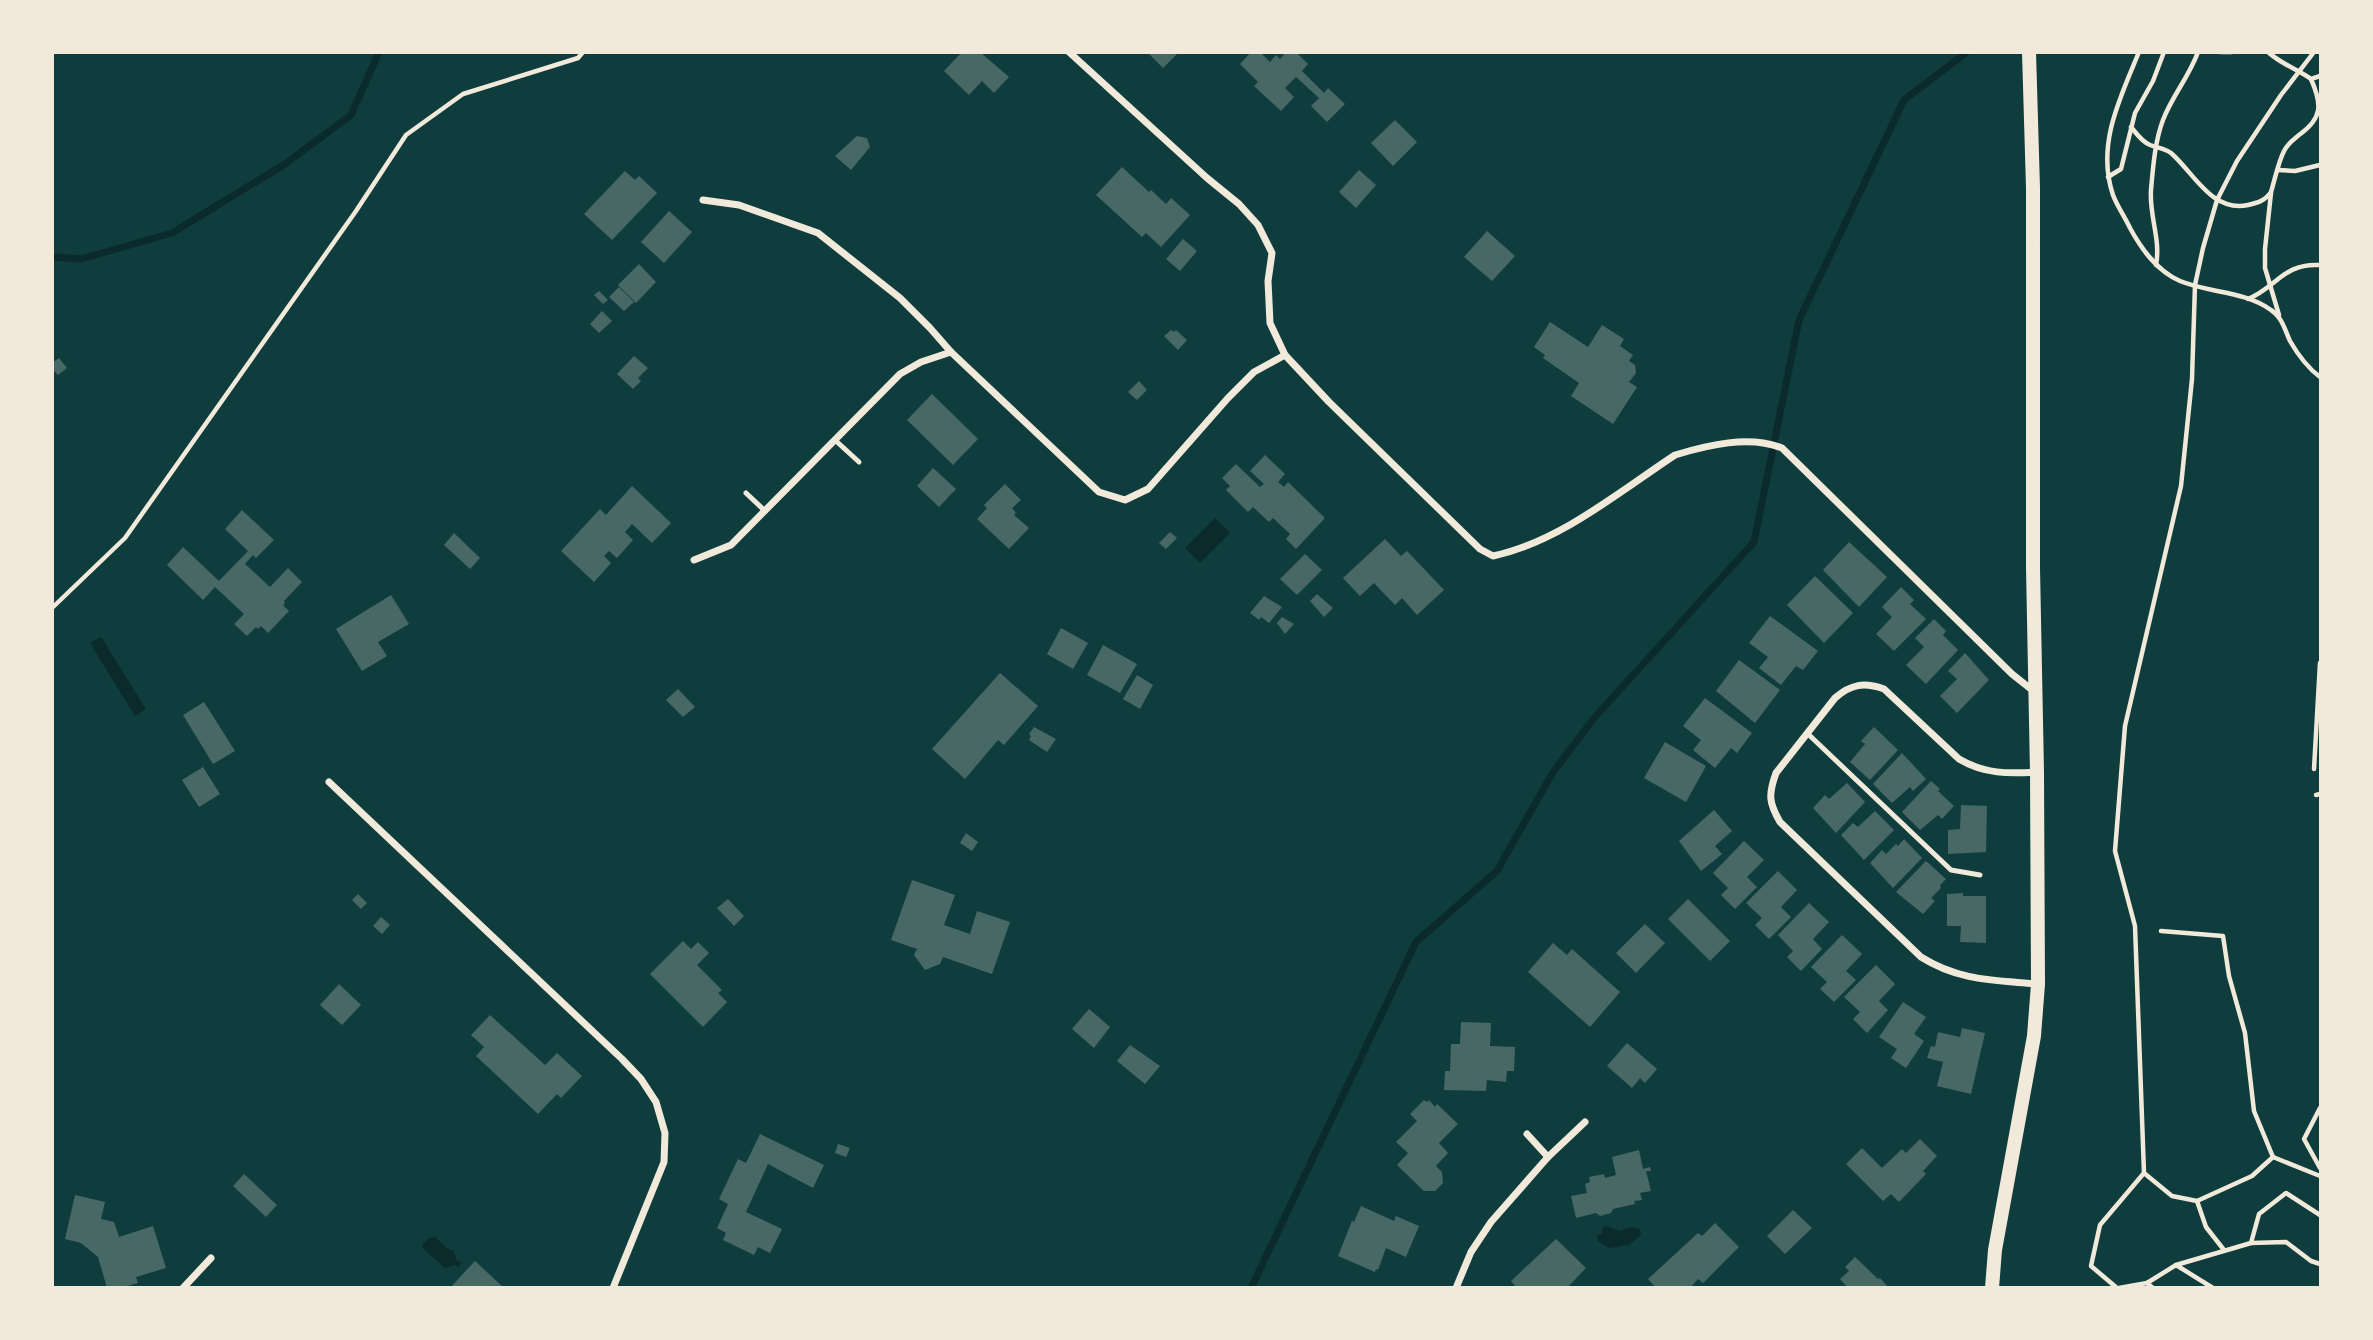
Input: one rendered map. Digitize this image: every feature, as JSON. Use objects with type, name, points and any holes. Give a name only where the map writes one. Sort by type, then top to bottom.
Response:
[{"type":"main road","points":[[1992,1287],[1995,1250],[2034,1036],[2038,984],[2033,568],[2033,188],[2029,52]]},
{"type":"street","points":[[1069,52],[1239,204],[1258,225],[1272,253],[1268,281],[1270,323],[1285,355],[1480,549],[1493,556],[1547,539],[1675,455],[1748,441],[1768,443],[1782,449],[2012,674],[2036,694]]},
{"type":"street","points":[[703,200],[739,205],[818,233],[900,298],[951,352],[1099,492],[1125,500],[1148,489],[1227,398],[1254,372],[1285,355]]},
{"type":"street","points":[[694,560],[731,545],[900,374],[921,362],[951,352]]},
{"type":"street","points":[[2037,772],[2009,774],[1982,771],[1970,766],[1959,759],[1885,689],[1870,684],[1857,684],[1835,698],[1776,773],[1771,787],[1770,805],[1780,822],[1921,957],[1940,970],[1958,975],[2038,984]]},
{"type":"street","points":[[329,782],[622,1059],[641,1079],[656,1102],[665,1133],[664,1162],[613,1287]]},
{"type":"street","points":[[1457,1287],[1471,1252],[1491,1222],[1548,1157],[1585,1122]]},
{"type":"street","points":[[1527,1134],[1548,1157]]},
{"type":"street","points":[[183,1287],[211,1258]]},
{"type":"lane","points":[[835,440],[859,462]]},
{"type":"lane","points":[[746,493],[765,511]]},
{"type":"lane","points":[[1807,733],[1951,870],[1980,875]]},
{"type":"path","points":[[52,608],[125,538],[356,211],[406,135],[463,94],[578,58],[583,52]]},
{"type":"path","points":[[2139,52],[2112,117],[2107,150],[2108,177],[2114,198],[2138,243],[2156,265],[2183,282],[2247,299],[2270,309],[2280,317]]},
{"type":"path","points":[[2108,177],[2121,169],[2131,127],[2165,52]]},
{"type":"path","points":[[2156,265],[2159,252],[2150,195],[2157,147],[2163,120],[2186,80],[2198,52]]},
{"type":"path","points":[[2220,52],[2232,52]]},
{"type":"path","points":[[2268,52],[2277,61],[2299,70],[2311,79],[2320,98],[2320,107],[2313,123],[2290,141],[2283,152],[2271,192],[2265,249],[2269,285],[2291,343],[2306,365],[2320,377]]},
{"type":"path","points":[[2314,52],[2237,161],[2217,200],[2196,285],[2189,420],[2181,486],[2125,726],[2115,851],[2135,926],[2144,1173],[2100,1225],[2091,1266],[2118,1287],[2147,1283],[2176,1265],[2224,1250],[2251,1243],[2286,1242],[2311,1261],[2320,1264]]},
{"type":"path","points":[[2311,79],[2320,76]]},
{"type":"path","points":[[2131,127],[2149,145],[2174,156],[2193,179],[2217,200],[2230,206],[2240,206],[2259,202],[2271,192]]},
{"type":"path","points":[[2278,170],[2295,171],[2320,165]]},
{"type":"path","points":[[2247,299],[2292,268],[2320,265]]},
{"type":"path","points":[[2314,769],[2320,663]]},
{"type":"path","points":[[2161,931],[2222,936],[2229,976],[2245,1033],[2254,1111],[2273,1157],[2320,1176]]},
{"type":"path","points":[[2320,1108],[2304,1139],[2320,1168]]},
{"type":"path","points":[[2144,1173],[2172,1196],[2197,1201],[2252,1176],[2273,1157]]},
{"type":"path","points":[[2251,1243],[2259,1214],[2286,1193],[2320,1215]]},
{"type":"path","points":[[2197,1201],[2206,1227],[2224,1250]]},
{"type":"path","points":[[2176,1265],[2213,1287]]},
{"type":"path","points":[[2147,1283],[2153,1287]]},
{"type":"water","points":[[1215,518],[1230,533],[1200,563],[1185,548]]},
{"type":"water","points":[[101,637],[146,709],[135,716],[90,643]]},
{"type":"water","points":[[1607,1226],[1619,1231],[1634,1228],[1640,1230],[1641,1235],[1629,1245],[1609,1248],[1598,1241],[1597,1235],[1602,1234],[1602,1228]]},
{"type":"water","points":[[436,1237],[446,1248],[454,1251],[456,1260],[461,1262],[459,1267],[455,1265],[445,1268],[422,1247],[429,1238]]},
{"type":"building","points":[[962,52],[980,52],[1009,77],[994,93],[982,81],[969,95],[944,71]]},
{"type":"building","points":[[1150,52],[1179,52],[1163,68]]},
{"type":"building","points":[[1251,52],[1260,52],[1270,62],[1276,55],[1280,59],[1286,52],[1296,52],[1308,64],[1302,71],[1324,93],[1328,88],[1345,104],[1327,122],[1311,106],[1319,98],[1296,77],[1285,88],[1294,97],[1281,111],[1254,86],[1258,82],[1240,64]]},
{"type":"building","points":[[1395,120],[1417,142],[1393,166],[1371,143]]},
{"type":"building","points":[[857,136],[867,138],[870,147],[851,170],[835,156]]},
{"type":"building","points":[[1122,167],[1166,204],[1171,198],[1190,215],[1161,247],[1146,233],[1142,237],[1096,195]]},
{"type":"building","points":[[1359,170],[1376,185],[1356,208],[1339,192]]},
{"type":"building","points":[[625,171],[635,180],[639,176],[657,193],[612,240],[584,214]]},
{"type":"building","points":[[669,211],[692,232],[664,263],[641,242]]},
{"type":"building","points":[[1487,231],[1515,256],[1492,281],[1464,257]]},
{"type":"building","points":[[1183,239],[1197,251],[1180,271],[1166,259]]},
{"type":"building","points":[[639,264],[656,282],[636,303],[618,285]]},
{"type":"building","points":[[619,287],[634,302],[624,311],[609,297]]},
{"type":"building","points":[[599,291],[608,300],[603,304],[594,295]]},
{"type":"building","points":[[602,311],[612,321],[599,333],[590,324]]},
{"type":"building","points":[[1550,322],[1588,347],[1602,325],[1624,339],[1620,346],[1633,355],[1629,361],[1635,365],[1636,373],[1629,382],[1637,387],[1613,424],[1571,396],[1579,383],[1543,358],[1545,355],[1534,347]]},
{"type":"building","points":[[1171,330],[1176,330],[1187,340],[1178,350],[1164,336]]},
{"type":"building","points":[[634,356],[648,368],[638,378],[641,381],[633,389],[617,374]]},
{"type":"building","points":[[59,358],[67,368],[58,375],[52,369],[52,363]]},
{"type":"building","points":[[1139,381],[1147,390],[1137,400],[1128,392]]},
{"type":"building","points":[[932,394],[978,439],[953,465],[907,420]]},
{"type":"building","points":[[1265,455],[1285,474],[1278,482],[1284,487],[1288,482],[1325,518],[1296,549],[1286,539],[1290,534],[1273,518],[1269,522],[1253,507],[1248,512],[1226,490],[1230,486],[1222,478],[1236,464],[1260,487],[1264,484],[1250,471]]},
{"type":"building","points":[[933,468],[956,489],[939,507],[917,486]]},
{"type":"building","points":[[1005,484],[1021,500],[1012,508],[1016,513],[1014,515],[1029,528],[1009,549],[977,519],[987,508],[984,505]]},
{"type":"building","points":[[632,486],[671,523],[652,543],[632,524],[625,532],[633,540],[617,558],[609,551],[604,556],[611,563],[594,582],[561,551],[600,509],[606,515]]},
{"type":"building","points":[[242,510],[274,540],[256,558],[253,555],[245,564],[270,587],[288,568],[302,582],[284,601],[283,605],[289,611],[268,633],[261,626],[247,636],[234,624],[244,614],[215,587],[203,600],[167,565],[183,547],[219,581],[248,551],[225,529]]},
{"type":"building","points":[[1170,532],[1177,538],[1166,549],[1159,543]]},
{"type":"building","points":[[454,533],[480,558],[470,569],[444,545]]},
{"type":"building","points":[[1385,539],[1401,556],[1407,551],[1444,590],[1417,615],[1402,598],[1395,605],[1374,583],[1360,596],[1343,578]]},
{"type":"building","points":[[1849,542],[1887,577],[1859,607],[1823,570]]},
{"type":"building","points":[[1305,554],[1322,570],[1297,595],[1280,579]]},
{"type":"building","points":[[1815,576],[1853,613],[1824,643],[1787,605]]},
{"type":"building","points":[[1901,587],[1914,600],[1910,604],[1926,619],[1894,651],[1876,634],[1892,617],[1882,607]]},
{"type":"building","points":[[1317,594],[1333,608],[1324,617],[1310,601]]},
{"type":"building","points":[[391,595],[409,624],[378,642],[387,656],[362,671],[336,629]]},
{"type":"building","points":[[1264,596],[1282,607],[1269,623],[1250,613]]},
{"type":"building","points":[[1770,616],[1818,651],[1803,670],[1796,666],[1781,685],[1759,668],[1768,657],[1749,643]]},
{"type":"building","points":[[1282,617],[1294,624],[1285,634],[1277,623]]},
{"type":"building","points":[[1934,619],[1946,631],[1943,635],[1958,650],[1926,684],[1906,665],[1924,647],[1915,638]]},
{"type":"building","points":[[1061,628],[1088,643],[1073,669],[1047,654]]},
{"type":"building","points":[[1103,645],[1137,664],[1120,693],[1087,675]]},
{"type":"building","points":[[1965,653],[1989,680],[1957,713],[1940,696],[1957,679],[1948,671]]},
{"type":"building","points":[[1739,660],[1780,690],[1755,723],[1716,691]]},
{"type":"building","points":[[1000,673],[1038,706],[1004,745],[998,740],[965,779],[932,749]]},
{"type":"building","points":[[1137,675],[1153,685],[1140,709],[1123,699]]},
{"type":"building","points":[[678,689],[695,707],[683,717],[666,700]]},
{"type":"building","points":[[1705,698],[1752,733],[1737,753],[1731,748],[1715,768],[1693,750],[1701,740],[1683,726]]},
{"type":"building","points":[[204,702],[235,751],[213,764],[183,715]]},
{"type":"building","points":[[1034,727],[1056,739],[1047,752],[1029,740],[1029,734]]},
{"type":"building","points":[[1874,727],[1898,750],[1870,780],[1850,762],[1865,744],[1861,741]]},
{"type":"building","points":[[1665,742],[1706,766],[1686,802],[1644,778]]},
{"type":"building","points":[[1902,753],[1926,779],[1913,791],[1910,787],[1892,803],[1873,784]]},
{"type":"building","points":[[203,767],[220,794],[199,807],[182,780]]},
{"type":"building","points":[[1931,781],[1954,806],[1942,819],[1938,815],[1920,830],[1902,812]]},
{"type":"building","points":[[1847,783],[1865,802],[1836,833],[1813,808],[1825,795],[1829,799]]},
{"type":"building","points":[[1961,805],[1987,806],[1986,852],[1948,854],[1948,830],[1960,829]]},
{"type":"building","points":[[1714,810],[1732,831],[1715,846],[1722,854],[1701,871],[1679,841]]},
{"type":"building","points":[[1875,811],[1894,830],[1864,860],[1841,835],[1853,823],[1858,827]]},
{"type":"building","points":[[966,833],[978,842],[972,851],[960,843]]},
{"type":"building","points":[[1904,839],[1922,858],[1893,888],[1870,863],[1882,850],[1886,854]]},
{"type":"building","points":[[1744,841],[1764,860],[1747,877],[1757,887],[1735,909],[1721,895],[1728,888],[1713,873]]},
{"type":"building","points":[[1926,861],[1946,879],[1931,898],[1935,901],[1923,914],[1896,892]]},
{"type":"building","points":[[1778,871],[1797,890],[1781,907],[1791,917],[1769,939],[1755,925],[1762,918],[1746,903]]},
{"type":"building","points":[[912,880],[955,895],[944,925],[970,934],[977,911],[1010,922],[992,974],[943,957],[940,964],[925,970],[914,955],[917,949],[891,940]]},
{"type":"building","points":[[1963,893],[1963,896],[1986,896],[1986,943],[1960,942],[1961,926],[1947,926],[1947,894]]},
{"type":"building","points":[[358,894],[367,903],[361,909],[352,900]]},
{"type":"building","points":[[728,899],[744,916],[734,926],[717,908]]},
{"type":"building","points":[[1688,899],[1730,941],[1710,961],[1668,919]]},
{"type":"building","points":[[1809,903],[1829,922],[1813,939],[1822,949],[1801,971],[1787,957],[1793,951],[1778,935]]},
{"type":"building","points":[[381,917],[390,925],[382,934],[373,926]]},
{"type":"building","points":[[1645,924],[1665,943],[1636,973],[1616,953]]},
{"type":"building","points":[[1842,935],[1862,954],[1846,971],[1856,980],[1834,1002],[1820,989],[1827,982],[1811,967]]},
{"type":"building","points":[[683,941],[691,949],[698,942],[709,953],[697,965],[722,990],[718,993],[727,1002],[703,1027],[650,974]]},
{"type":"building","points":[[1553,943],[1567,955],[1572,949],[1620,992],[1590,1027],[1528,972]]},
{"type":"building","points":[[1876,965],[1895,984],[1879,1001],[1888,1010],[1867,1033],[1853,1019],[1860,1012],[1844,997]]},
{"type":"building","points":[[339,984],[361,1005],[342,1025],[320,1005]]},
{"type":"building","points":[[1903,1002],[1926,1017],[1914,1034],[1924,1041],[1906,1068],[1891,1058],[1897,1049],[1879,1037]]},
{"type":"building","points":[[1089,1009],[1110,1027],[1094,1048],[1072,1029]]},
{"type":"building","points":[[490,1015],[545,1065],[557,1053],[582,1076],[561,1098],[557,1094],[538,1114],[476,1056],[484,1047],[471,1035]]},
{"type":"building","points":[[1461,1022],[1491,1023],[1490,1046],[1515,1047],[1514,1071],[1507,1071],[1506,1082],[1487,1080],[1486,1091],[1444,1090],[1445,1071],[1450,1071],[1451,1044],[1460,1044]]},
{"type":"building","points":[[1962,1028],[1985,1033],[1971,1094],[1937,1086],[1943,1062],[1927,1058],[1931,1046],[1935,1047],[1938,1032],[1960,1037]]},
{"type":"building","points":[[1627,1043],[1657,1069],[1645,1083],[1640,1078],[1632,1088],[1607,1066]]},
{"type":"building","points":[[1130,1045],[1160,1066],[1145,1084],[1117,1061]]},
{"type":"building","points":[[1424,1100],[1429,1100],[1435,1107],[1437,1104],[1458,1124],[1439,1143],[1448,1153],[1436,1166],[1442,1172],[1443,1183],[1435,1191],[1424,1191],[1397,1165],[1408,1153],[1396,1142],[1417,1121],[1410,1114]]},
{"type":"building","points":[[760,1134],[824,1165],[813,1188],[768,1164],[746,1212],[782,1229],[770,1253],[758,1247],[754,1255],[723,1240],[726,1233],[717,1228],[728,1204],[719,1199],[738,1159],[746,1163]]},
{"type":"building","points":[[1920,1139],[1937,1156],[1923,1171],[1926,1174],[1899,1202],[1891,1194],[1883,1201],[1846,1164],[1862,1148],[1882,1168],[1902,1149],[1906,1153]]},
{"type":"building","points":[[838,1144],[850,1148],[846,1157],[835,1153]]},
{"type":"building","points":[[1639,1150],[1643,1169],[1650,1167],[1651,1171],[1646,1171],[1651,1191],[1640,1193],[1642,1200],[1634,1201],[1635,1204],[1613,1209],[1611,1213],[1600,1216],[1596,1213],[1576,1218],[1571,1196],[1587,1193],[1585,1184],[1590,1182],[1589,1177],[1604,1174],[1605,1178],[1616,1175],[1612,1157]]},
{"type":"building","points":[[244,1174],[277,1205],[266,1217],[233,1186]]},
{"type":"building","points":[[75,1195],[105,1202],[101,1219],[114,1222],[119,1237],[153,1226],[166,1268],[136,1277],[138,1283],[121,1288],[107,1288],[98,1257],[81,1243],[65,1239]]},
{"type":"building","points":[[1361,1206],[1394,1221],[1396,1216],[1419,1226],[1406,1257],[1386,1248],[1375,1272],[1338,1256]]},
{"type":"building","points":[[1793,1210],[1812,1228],[1785,1254],[1767,1236]]},
{"type":"building","points":[[1715,1223],[1739,1247],[1703,1283],[1698,1279],[1690,1288],[1656,1288],[1648,1279],[1698,1233],[1702,1236]]},
{"type":"building","points":[[1556,1239],[1586,1268],[1567,1288],[1517,1288],[1511,1281]]},
{"type":"building","points":[[1855,1257],[1889,1288],[1848,1288],[1840,1279],[1849,1271],[1845,1267]]},
{"type":"building","points":[[475,1261],[504,1288],[450,1288]]},
{"type":"waterway","points":[[52,257],[81,259],[172,233],[285,164],[351,115],[379,52]]},
{"type":"waterway","points":[[1251,1288],[1416,942],[1497,871],[1553,772],[1595,717],[1754,542],[1799,320],[1904,100],[1967,52]]}]
